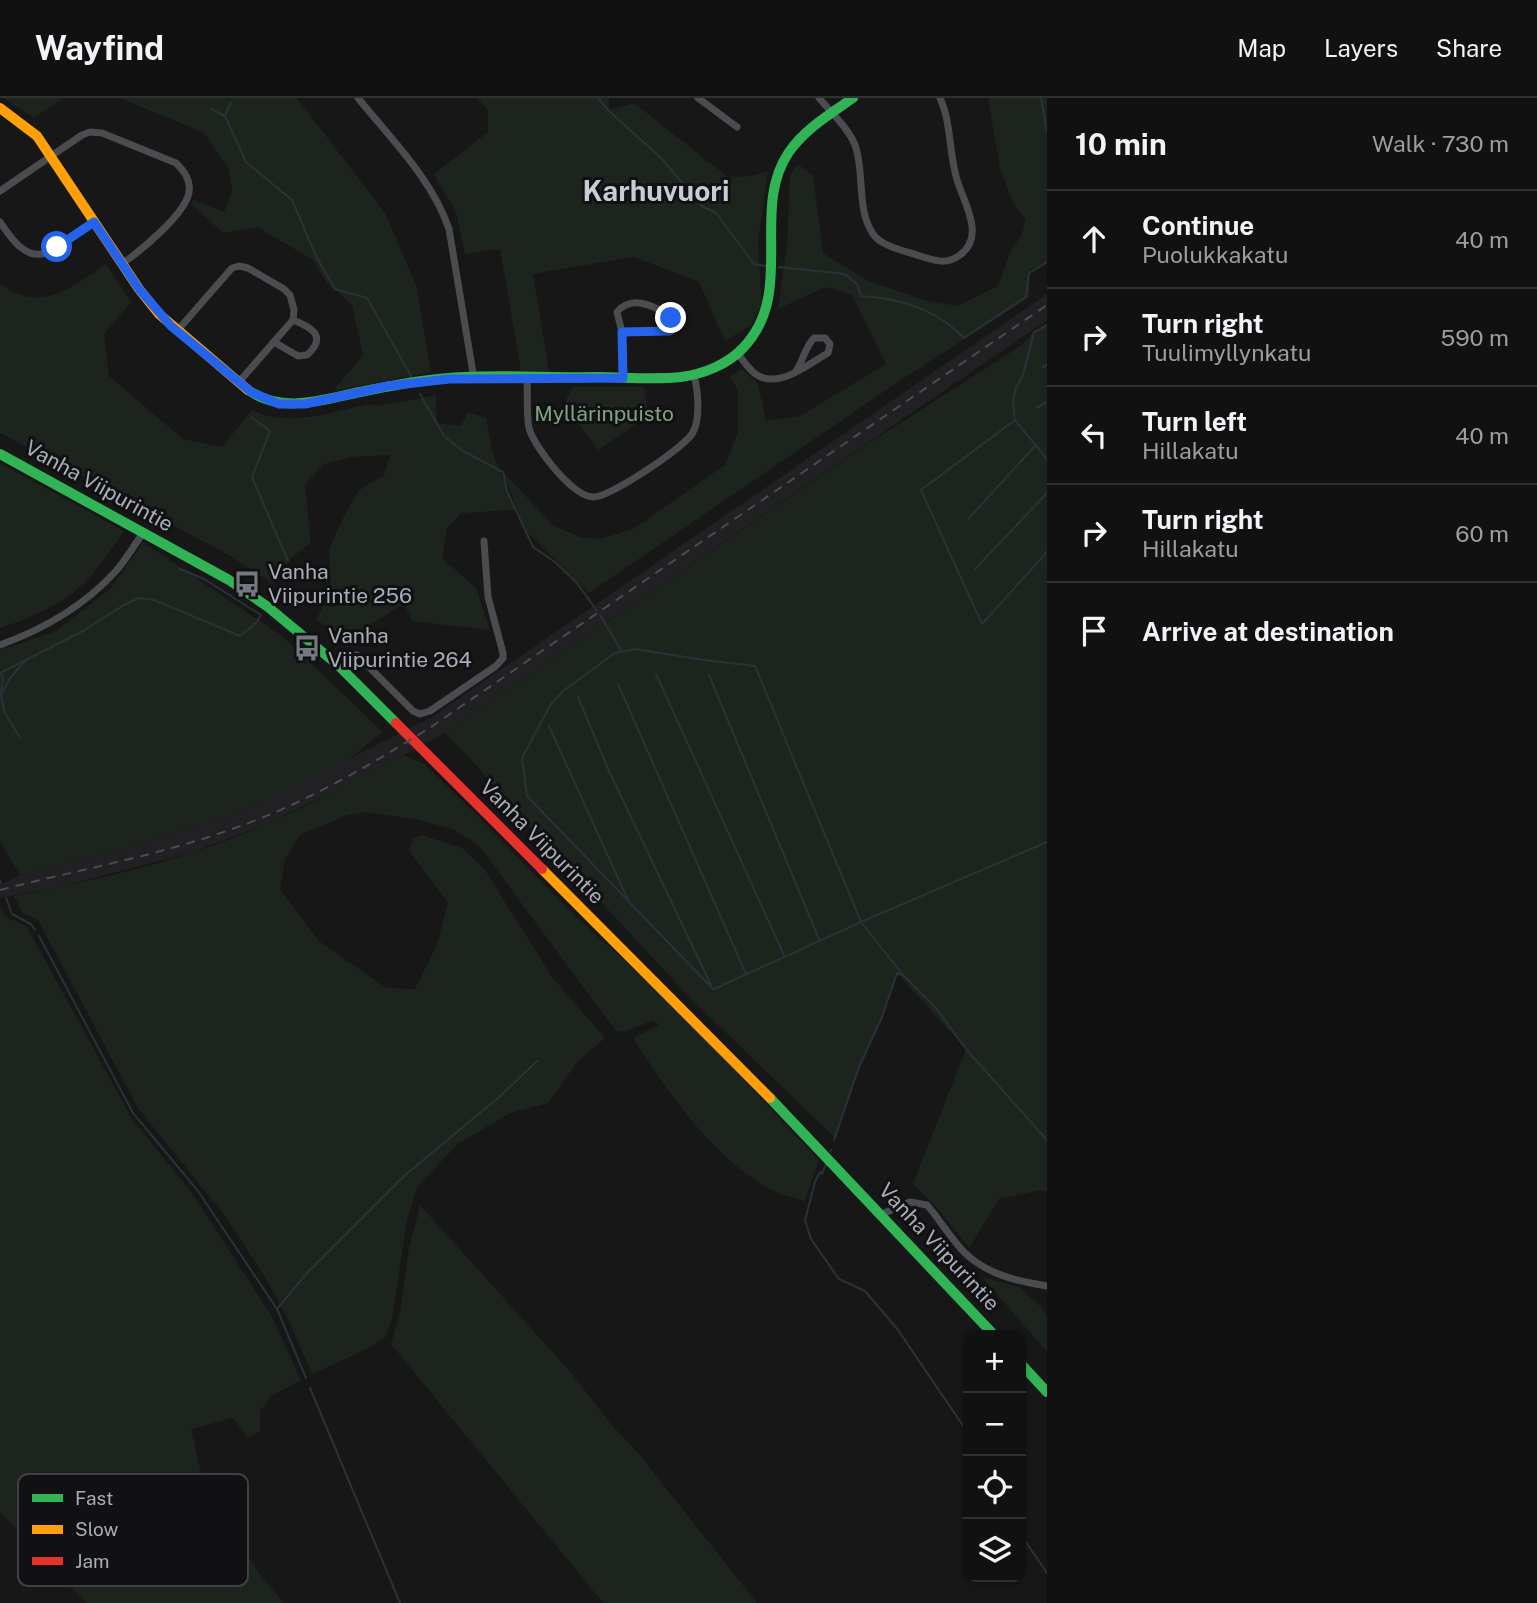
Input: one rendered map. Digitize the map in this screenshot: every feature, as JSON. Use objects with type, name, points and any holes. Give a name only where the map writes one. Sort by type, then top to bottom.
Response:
[{"type":"street","points":[[358,98],[426,182],[443,210],[449,229],[474,379]]},
{"type":"street","points":[[698,98],[737,127]]},
{"type":"street","points":[[819,98],[854,144],[866,214],[873,236],[892,247],[943,262],[966,251],[973,235],[971,217],[956,178],[945,110],[940,98]]},
{"type":"street","points":[[0,108],[37,136],[149,302],[177,331],[238,383],[264,399],[279,404],[296,405],[407,383],[449,379],[623,378],[694,375],[715,368],[738,354],[756,331],[768,306],[772,289],[775,194],[783,162],[794,144],[853,98]]},
{"type":"street","points":[[0,191],[90,132],[102,133],[176,163],[185,172],[189,182],[189,195],[150,244],[122,264]]},
{"type":"street","points":[[0,222],[26,253],[38,256],[94,222]]},
{"type":"street","points":[[177,331],[224,274],[239,266],[248,268],[284,289],[293,303],[293,320],[238,383]]},
{"type":"street","points":[[622,332],[662,332],[670,331],[673,326],[668,314],[638,302],[628,303],[617,312],[622,332],[623,378]]},
{"type":"street","points":[[274,342],[298,356],[307,355],[313,349],[317,341],[311,327],[293,320]]},
{"type":"street","points":[[738,354],[754,373],[765,379],[777,379],[796,371],[828,353],[830,344],[825,338],[814,338],[810,342],[796,371]]},
{"type":"street","points":[[527,379],[529,428],[534,442],[574,490],[593,497],[612,492],[682,445],[692,433],[696,421],[694,375]]},
{"type":"street","name":"Vanha Viipurintie","points":[[0,454],[229,580],[268,607],[338,666],[737,1064],[883,1214],[989,1330]]},
{"type":"street","points":[[0,645],[30,634],[73,609],[116,571],[144,532]]},
{"type":"street","points":[[338,666],[349,656],[357,656],[413,711],[420,714],[430,711],[496,666],[503,658],[503,653],[488,597],[484,541]]},
{"type":"street","points":[[883,1214],[910,1202],[927,1205],[965,1252],[982,1266],[1002,1276],[1047,1286]]},
{"type":"street","points":[[1026,1369],[1047,1392]]},
{"type":"shaded area","points":[[1047,294],[1047,320],[445,733],[348,785],[264,825],[190,853],[63,886],[0,898],[0,885],[20,875],[129,847],[245,811],[432,717]]},
{"type":"green space","points":[[3,98],[63,98],[34,118]]},
{"type":"green space","points":[[120,98],[297,98],[385,213],[416,285],[431,372],[333,391],[363,355],[352,305],[326,282],[313,260],[257,227],[223,233],[191,204],[193,200],[224,212],[232,190],[229,169],[204,133]]},
{"type":"green space","points":[[477,98],[609,98],[609,110],[634,103],[728,177],[752,176],[768,171],[758,242],[762,304],[751,325],[725,341],[699,282],[634,257],[533,274],[549,372],[521,371],[500,249],[465,254],[456,212],[434,174],[488,132],[488,110]]},
{"type":"green space","points":[[988,98],[1047,98],[1047,262],[1029,270],[1029,297],[895,384],[589,593],[525,530],[503,472],[554,526],[581,537],[600,539],[633,529],[725,465],[738,432],[738,390],[730,377],[742,369],[758,384],[766,421],[800,416],[886,364],[852,295],[825,287],[778,309],[787,246],[790,175],[798,164],[813,176],[823,253],[866,280],[927,301],[958,306],[998,286],[1026,220],[1013,203],[1000,168]]},
{"type":"green space","points":[[106,264],[131,302],[104,334],[109,376],[183,439],[222,447],[252,410],[281,418],[310,417],[369,404],[379,406],[436,395],[437,423],[461,426],[468,412],[486,418],[492,451],[515,510],[461,513],[447,528],[442,558],[476,588],[490,630],[412,621],[404,603],[349,639],[316,620],[331,591],[329,550],[343,518],[358,491],[384,475],[390,455],[352,457],[324,464],[305,485],[311,542],[288,561],[273,584],[225,553],[0,433],[0,284],[15,293],[43,297],[68,289]]},
{"type":"green space","points":[[1047,325],[1047,1192],[1043,1190],[1000,1198],[969,1248],[938,1209],[913,1184],[966,1049],[898,974],[859,1067],[835,1138],[689,997],[551,848],[542,842],[445,733],[863,447],[1022,345],[1034,332]]},
{"type":"green space","name":"Myllärinpuisto","points":[[573,387],[644,387],[648,416],[598,450],[564,404]]},
{"type":"green space","points":[[0,463],[124,531],[91,576],[72,594],[37,614],[0,628]]},
{"type":"green space","points":[[143,542],[282,636],[383,732],[345,762],[245,811],[129,847],[20,875],[1,844],[0,836],[0,650],[56,631],[111,588]]},
{"type":"green space","points":[[404,755],[426,765],[577,918],[642,976],[708,1042],[819,1160],[805,1201],[769,1189],[728,1159],[693,1122],[633,1038],[659,1025],[653,1020],[625,1032],[616,1031],[479,846],[453,829],[414,819],[366,812],[345,816],[300,835],[285,859],[280,889],[319,941],[386,988],[415,989],[436,947],[448,903],[409,851],[413,838],[422,835],[462,848],[485,870],[552,977],[605,1038],[579,1060],[548,1103],[510,1113],[458,1144],[417,1187],[407,1220],[392,1319],[385,1337],[365,1350],[312,1374],[268,1282],[225,1216],[138,1108],[38,920],[22,913],[14,896],[126,872],[219,843],[299,809]]},
{"type":"green space","points":[[0,906],[5,916],[27,927],[131,1117],[192,1193],[271,1315],[301,1380],[271,1396],[260,1411],[260,1431],[248,1438],[233,1418],[191,1429],[201,1474],[18,1474],[18,1531],[0,1512]]},
{"type":"green space","points":[[420,1205],[573,1375],[757,1603],[604,1603],[595,1593],[391,1344],[400,1313],[409,1248]]},
{"type":"green space","points":[[982,1277],[1019,1287],[1041,1307],[1047,1316],[1047,1352]]},
{"type":"green space","points":[[248,1556],[284,1603],[86,1603],[70,1586],[248,1586]]},
{"type":"waterway","points":[[598,98],[662,159],[703,207],[716,213],[754,264],[766,266]]},
{"type":"waterway","points":[[1041,98],[1047,132]]},
{"type":"waterway","points":[[225,115],[231,103]]},
{"type":"waterway","points":[[211,109],[225,116],[246,162],[292,200],[317,258],[335,289],[367,298],[411,376]]},
{"type":"waterway","points":[[779,267],[845,274],[857,284],[861,296],[889,299],[917,307],[942,320],[964,338],[1026,297],[1029,273],[1047,262]]},
{"type":"waterway","points":[[1047,325],[1034,332],[1013,401],[1015,420],[1047,459]]},
{"type":"waterway","points":[[1043,367],[1047,365]]},
{"type":"waterway","points":[[420,394],[444,436],[463,451],[503,472],[507,491],[533,547],[555,562],[577,583],[597,611]]},
{"type":"waterway","points":[[1036,408],[1047,402]]},
{"type":"waterway","points":[[251,417],[270,431],[252,477],[288,561]]},
{"type":"waterway","points":[[1015,420],[921,490],[982,624],[1047,552]]},
{"type":"waterway","points":[[968,519],[1035,446]]},
{"type":"waterway","points":[[975,569],[1047,493]]},
{"type":"waterway","points":[[0,673],[83,631],[139,598],[154,600],[240,636],[257,622],[261,615],[204,579],[180,569]]},
{"type":"waterway","points":[[600,615],[621,650]]},
{"type":"waterway","points":[[713,989],[527,796],[522,758],[551,704],[563,691],[615,653],[635,649],[755,666],[861,922],[903,975],[935,1007],[966,1049],[1047,1140]]},
{"type":"waterway","points":[[20,738],[4,711],[1,694],[11,677],[27,659]]},
{"type":"waterway","points":[[1,674],[1,692]]},
{"type":"waterway","points":[[656,674],[784,955]]},
{"type":"waterway","points":[[709,675],[819,939]]},
{"type":"waterway","points":[[618,684],[746,974]]},
{"type":"waterway","points":[[578,697],[609,771],[711,985]]},
{"type":"waterway","points":[[549,726],[628,900]]},
{"type":"waterway","points":[[714,989],[1047,842]]},
{"type":"waterway","points":[[6,898],[12,914],[31,924],[35,930]]},
{"type":"waterway","points":[[39,936],[133,1113],[198,1191],[277,1309],[306,1378]]},
{"type":"waterway","points":[[834,1140],[859,1067],[882,1017],[897,973],[902,975]]},
{"type":"waterway","points":[[277,1309],[307,1273],[404,1176],[498,1098],[537,1061]]},
{"type":"waterway","points":[[826,1164],[815,1182],[805,1220],[811,1239],[839,1279],[865,1291],[898,1330],[963,1426]]},
{"type":"waterway","points":[[310,1388],[400,1603]]},
{"type":"waterway","points":[[1026,1542],[1047,1573]]},
{"type":"railway","points":[[0,890],[204,839],[284,808],[359,770],[431,727],[1047,305]]},
{"type":"traffic: fast","points":[[248,390],[275,402],[303,403],[438,379],[504,376],[671,378],[689,376],[714,368],[743,348],[759,326],[771,277],[773,199],[778,175],[789,152],[810,129],[853,98]]},
{"type":"traffic: fast","points":[[0,454],[229,580],[268,607],[339,666],[396,723]]},
{"type":"traffic: fast","points":[[770,1098],[989,1330]]},
{"type":"traffic: fast","points":[[1026,1369],[1047,1392]]},
{"type":"traffic: slow","points":[[0,108],[37,136],[139,289],[159,314],[248,390]]},
{"type":"traffic: slow","points":[[542,869],[770,1098]]},
{"type":"traffic: jam","points":[[396,723],[542,869]]},
{"type":"place","name":"Vanha Viipurintie 256","points":[[247,584]]},
{"type":"place","name":"Vanha Viipurintie 264","points":[[307,648]]},
{"type":"district","name":"Karhuvuori","points":[[656,191]]},
{"type":"route","points":[[57,247],[94,222],[139,289],[171,326],[238,383],[264,399],[279,404],[305,404],[427,380],[623,378],[622,332],[670,331],[673,326],[671,318]]}]
